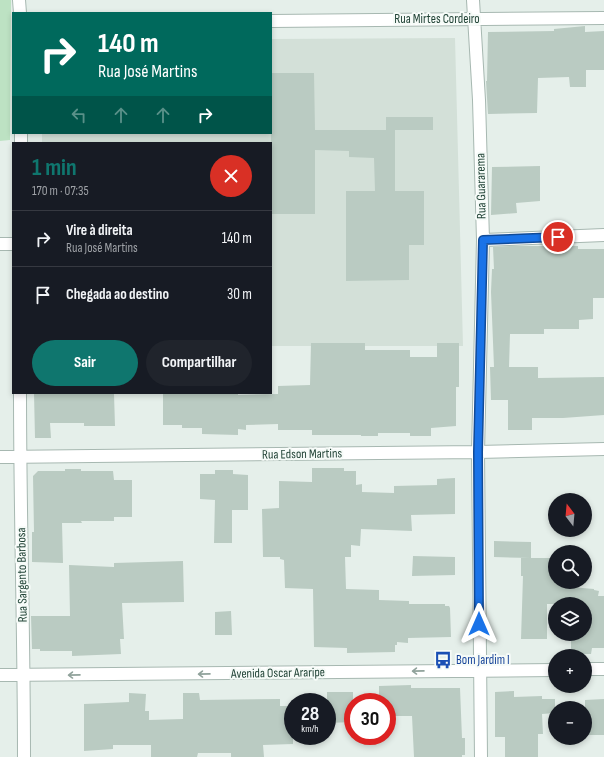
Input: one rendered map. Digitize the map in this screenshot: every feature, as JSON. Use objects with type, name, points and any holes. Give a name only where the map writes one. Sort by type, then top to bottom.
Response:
[{"type":"street","points":[[19,0],[20,12]]},
{"type":"street","name":"Rua Guararema","points":[[473,0],[479,100],[483,240],[478,452],[481,757]]},
{"type":"street","name":"Rua Mirtes Cordeiro","points":[[272,21],[604,18]]},
{"type":"street","points":[[483,240],[604,235]]},
{"type":"street","points":[[0,244],[12,244]]},
{"type":"street","name":"Rua Sargento Barbosa","points":[[20,394],[24,757]]},
{"type":"street","name":"Rua Edson Martins","points":[[0,456],[478,452],[604,449]]},
{"type":"street","points":[[592,669],[604,669]]},
{"type":"street","name":"Avenida Oscar Araripe","points":[[0,675],[548,670]]},
{"type":"shaded area","points":[[455,38],[463,346],[272,346],[272,142],[42,142],[42,134],[272,134],[272,39]]},
{"type":"green space","points":[[0,0],[11,0],[10,140],[0,141]]},
{"type":"building","points":[[585,26],[585,32],[604,31],[604,70],[586,70],[586,87],[570,87],[569,77],[538,78],[537,113],[488,114],[486,81],[488,32],[554,31],[554,29]]},
{"type":"building","points":[[272,73],[314,73],[315,130],[386,130],[386,117],[433,117],[433,130],[395,130],[395,191],[424,191],[424,245],[409,245],[409,280],[346,281],[346,191],[375,191],[374,158],[349,157],[349,151],[315,150],[315,214],[272,214]]},
{"type":"building","points":[[540,166],[540,201],[516,203],[517,213],[491,215],[492,167]]},
{"type":"building","points":[[578,246],[578,249],[604,249],[604,298],[593,298],[593,319],[579,320],[579,329],[544,329],[544,334],[510,334],[509,367],[538,367],[538,378],[604,377],[604,415],[563,418],[532,418],[532,430],[508,430],[508,400],[491,400],[490,367],[494,367],[491,292],[492,269],[494,269],[493,247]]},
{"type":"building","points":[[311,343],[365,343],[365,350],[410,350],[410,357],[437,357],[437,343],[459,343],[459,387],[456,387],[456,426],[431,428],[431,436],[410,436],[410,433],[378,433],[378,436],[312,435],[312,430],[278,430],[278,424],[246,425],[246,430],[238,429],[238,435],[202,434],[202,428],[182,428],[182,425],[163,425],[163,394],[278,394],[278,386],[310,385]]},
{"type":"building","points":[[34,394],[114,394],[115,426],[84,426],[84,423],[50,423],[51,438],[35,438]]},
{"type":"building","points":[[312,468],[344,468],[344,471],[356,471],[356,485],[362,484],[362,492],[394,493],[394,486],[437,485],[437,479],[455,478],[455,514],[411,515],[412,531],[361,529],[360,546],[351,545],[351,557],[345,557],[346,589],[379,590],[379,600],[409,601],[409,604],[445,604],[445,606],[449,606],[450,608],[451,637],[408,638],[408,643],[397,642],[397,645],[395,645],[395,652],[347,653],[347,648],[314,647],[313,589],[285,588],[284,560],[280,559],[280,557],[263,557],[262,509],[279,508],[279,481],[312,482]]},
{"type":"building","points":[[65,469],[81,469],[81,471],[113,471],[114,480],[132,480],[132,517],[114,517],[114,521],[81,521],[82,523],[62,523],[63,563],[32,562],[32,532],[34,532],[33,476],[38,471],[65,471]]},
{"type":"building","points":[[215,470],[233,470],[233,474],[248,475],[248,510],[232,510],[232,543],[214,543],[215,500],[200,499],[200,474],[215,474]]},
{"type":"building","points":[[494,541],[531,542],[531,558],[494,557]]},
{"type":"building","points":[[413,556],[455,557],[455,575],[412,576]]},
{"type":"building","points":[[521,558],[548,558],[548,589],[592,589],[599,591],[598,596],[604,596],[604,648],[571,649],[571,641],[592,641],[592,597],[548,597],[547,639],[521,639],[523,576],[521,576]]},
{"type":"building","points":[[183,561],[184,602],[122,603],[124,639],[120,639],[121,654],[72,656],[72,651],[40,651],[40,649],[32,649],[31,616],[70,616],[69,565],[114,567],[114,563]]},
{"type":"building","points":[[231,611],[232,635],[215,635],[215,612]]},
{"type":"building","points":[[411,685],[411,688],[460,688],[462,738],[465,738],[465,755],[462,755],[462,757],[414,757],[412,716],[396,716],[396,693],[379,693],[379,686]]},
{"type":"building","points":[[514,691],[514,697],[542,696],[542,699],[555,699],[555,701],[548,701],[548,714],[542,714],[543,734],[538,734],[538,757],[505,757],[505,737],[495,737],[495,692]]},
{"type":"building","points":[[353,692],[344,693],[344,722],[336,723],[336,693],[327,693]]},
{"type":"building","points":[[129,693],[146,694],[145,711],[149,711],[149,720],[183,719],[183,693],[199,693],[200,700],[280,699],[280,706],[284,706],[284,744],[263,745],[264,757],[231,757],[231,753],[198,753],[197,757],[151,757],[151,745],[113,745],[113,749],[84,751],[84,704],[129,702]]},
{"type":"building","points":[[604,699],[604,735],[592,735],[592,701],[585,700]]},
{"type":"place","name":"Bom Jardim I","points":[[443,660]]},
{"type":"route","points":[[479,624],[478,452],[483,240],[558,237]]}]
